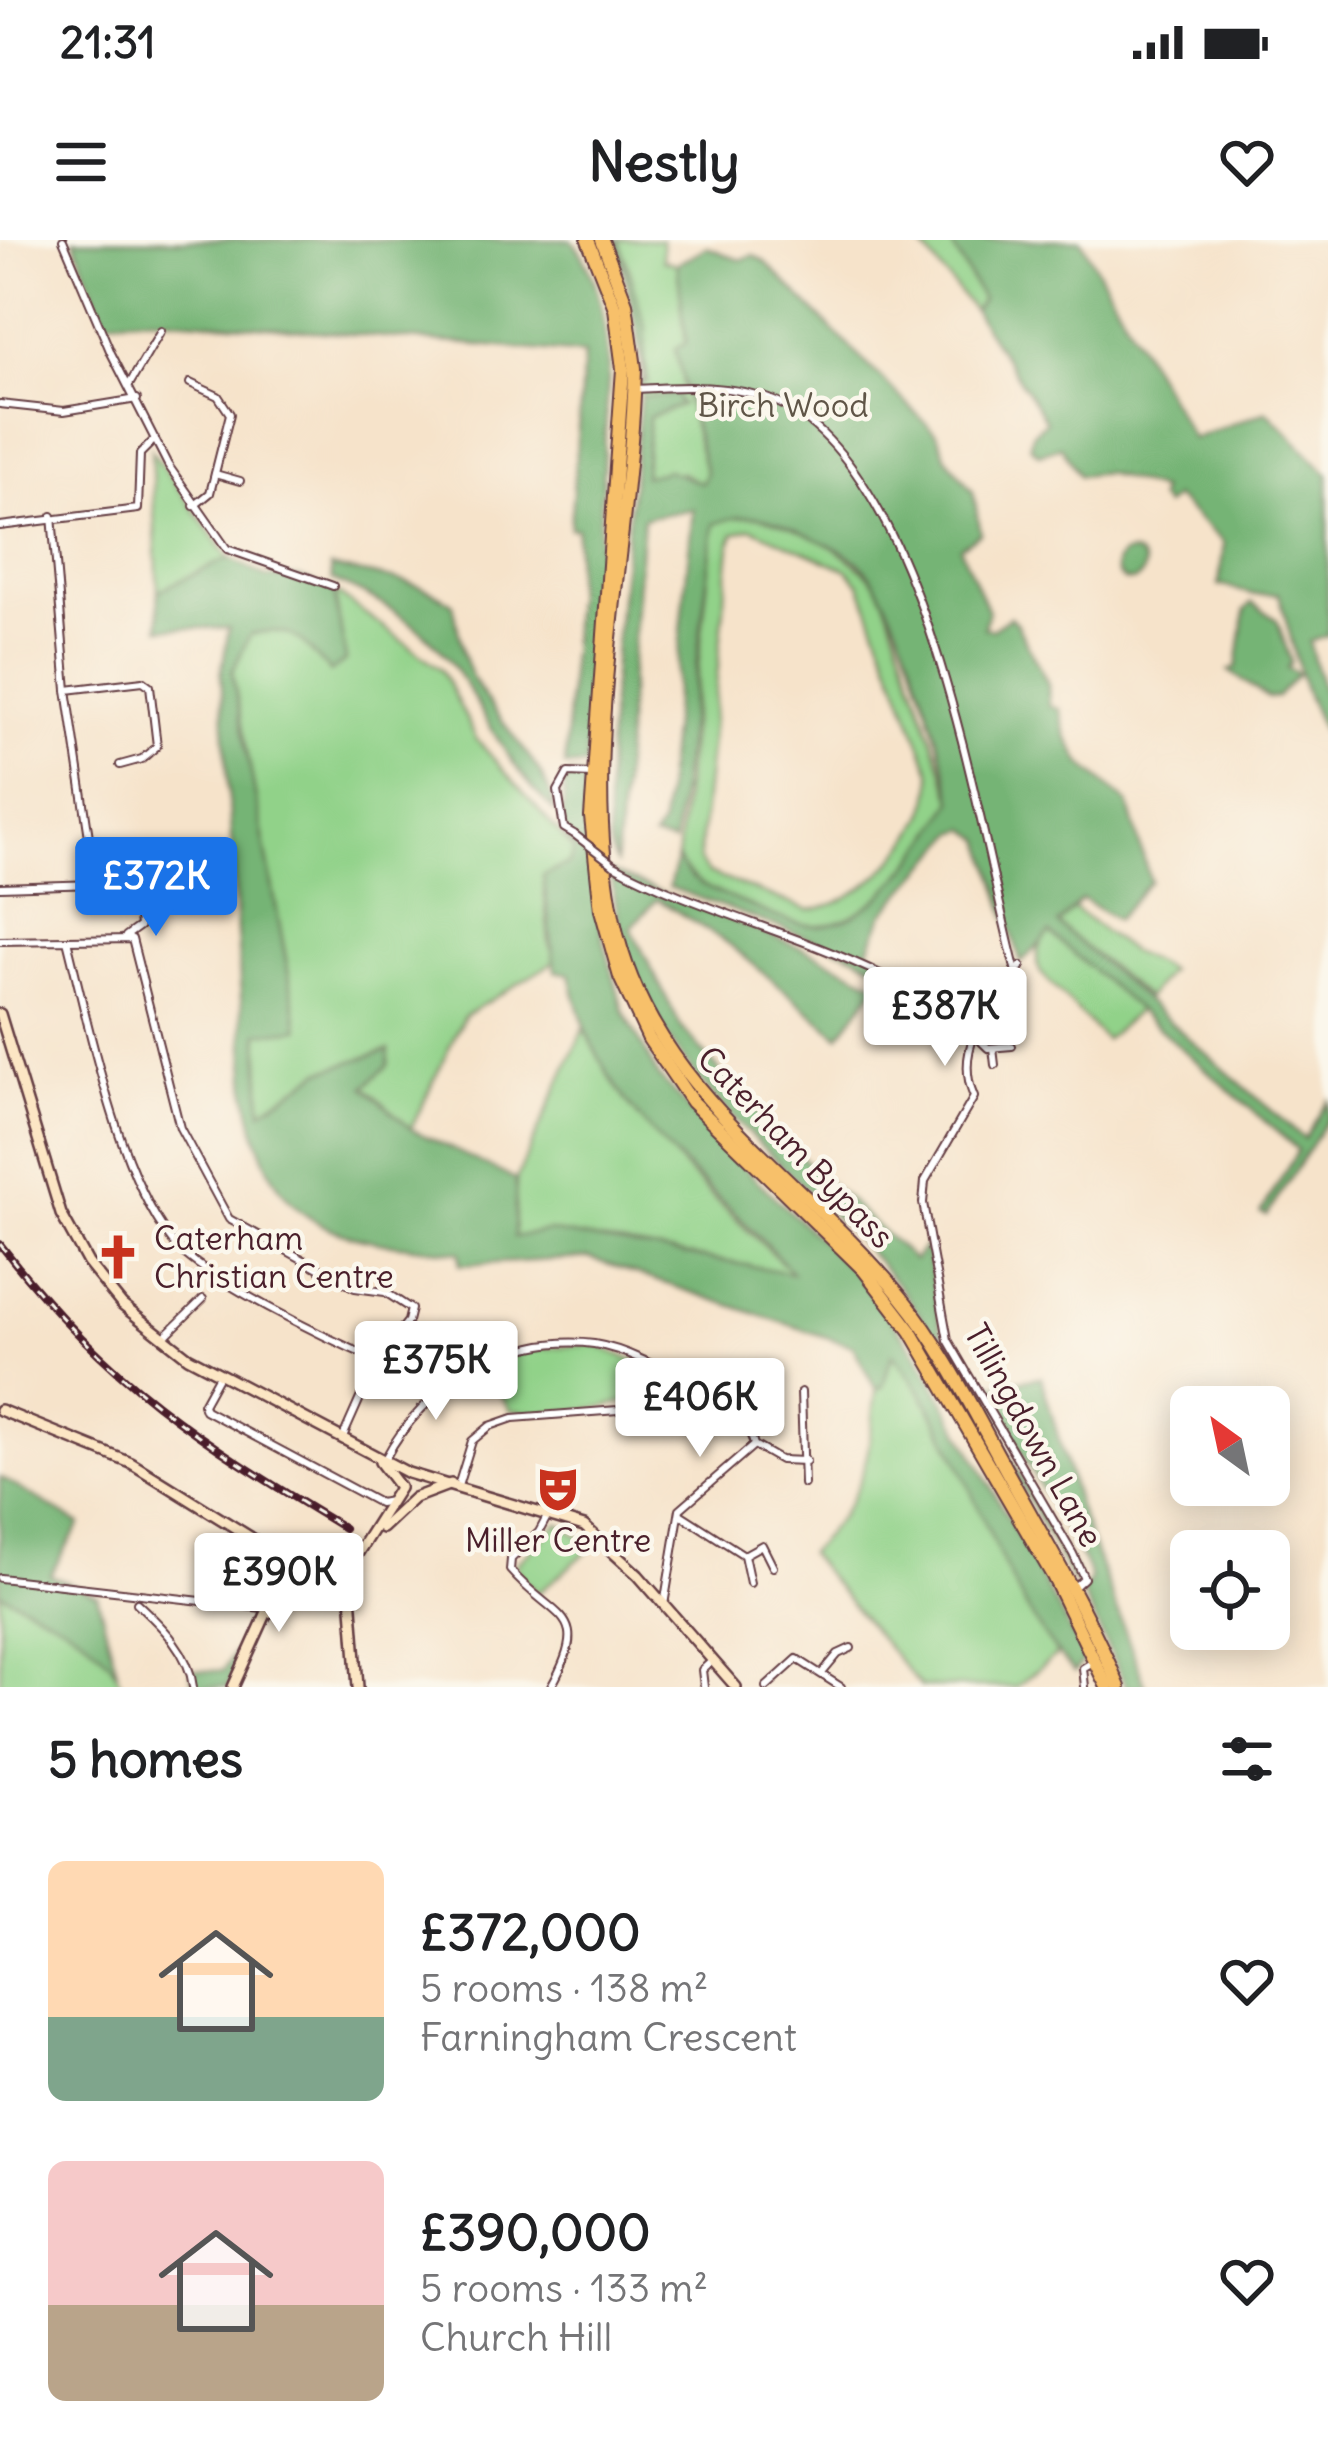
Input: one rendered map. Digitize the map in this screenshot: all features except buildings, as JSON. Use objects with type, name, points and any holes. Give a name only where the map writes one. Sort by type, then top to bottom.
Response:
[{"type":"highway","name":"Caterham Bypass","points":[[588,240],[615,308],[623,369],[592,774],[592,842],[601,910],[620,977],[649,1039],[692,1102],[824,1229],[893,1306],[933,1364],[1108,1687]]},
{"type":"highway","name":"Caterham Bypass","points":[[602,240],[626,303],[634,389],[601,808],[609,895],[631,978],[664,1045],[703,1098],[838,1227],[905,1302],[963,1392],[1072,1589],[1118,1687]]},
{"type":"main road","points":[[0,1014],[52,1193],[71,1235],[113,1295],[161,1340],[219,1376],[413,1474],[584,1526],[609,1544],[736,1687]]},
{"type":"main road","points":[[0,1410],[131,1463],[324,1583]]},
{"type":"main road","points":[[381,1459],[398,1491],[417,1496],[455,1485]]},
{"type":"main road","points":[[376,1532],[413,1474]]},
{"type":"main road","points":[[233,1687],[252,1636],[275,1609],[341,1570],[417,1496],[423,1483],[413,1474]]},
{"type":"main road","points":[[341,1570],[351,1594],[358,1687]]},
{"type":"street","points":[[63,240],[154,439],[226,549],[333,586]]},
{"type":"street","points":[[129,386],[160,331]]},
{"type":"street","points":[[190,383],[218,396],[230,414],[209,494],[194,506]]},
{"type":"street","points":[[634,389],[724,388],[779,403],[817,428],[885,514],[960,733],[1018,969],[973,1033]]},
{"type":"street","points":[[0,404],[64,411],[137,399]]},
{"type":"street","points":[[0,526],[138,508],[140,454],[154,439]]},
{"type":"street","points":[[215,474],[240,482]]},
{"type":"street","points":[[0,887],[96,884],[67,690],[52,517]]},
{"type":"street","points":[[67,690],[142,681],[150,686],[158,746],[142,759],[120,765]]},
{"type":"street","points":[[592,774],[563,776],[558,791],[564,828],[614,865],[697,904],[841,956],[993,1048],[1012,1046]]},
{"type":"street","points":[[122,938],[140,926],[138,908]]},
{"type":"street","points":[[0,941],[132,939],[180,1128],[229,1219],[355,1288],[407,1301],[408,1321],[377,1360],[342,1439]]},
{"type":"street","points":[[67,940],[118,1123],[136,1172],[173,1243],[308,1328],[377,1360]]},
{"type":"street","name":"Tillingdown Lane","points":[[973,1033],[966,1065],[974,1097],[926,1181],[923,1203],[948,1340],[1084,1578],[1072,1589]]},
{"type":"street","points":[[993,1048],[995,1065]]},
{"type":"street","points":[[161,1340],[203,1299]]},
{"type":"street","points":[[381,1459],[400,1432],[451,1381],[524,1350],[594,1344],[690,1384],[734,1413],[751,1431],[754,1445],[780,1460],[807,1461]]},
{"type":"street","points":[[219,1376],[203,1404],[205,1410],[380,1503],[398,1491]]},
{"type":"street","points":[[455,1485],[472,1441],[490,1426],[513,1418],[618,1410],[690,1384]]},
{"type":"street","points":[[801,1393],[807,1461],[804,1484]]},
{"type":"street","points":[[664,1605],[680,1514],[700,1487],[754,1445]]},
{"type":"street","points":[[549,1512],[509,1564],[513,1574],[569,1627],[573,1647],[551,1687]]},
{"type":"street","points":[[680,1514],[744,1555],[750,1582]]},
{"type":"street","points":[[744,1555],[761,1545],[773,1568]]},
{"type":"street","points":[[0,1578],[275,1609]]},
{"type":"street","points":[[137,1603],[166,1630],[191,1670],[193,1687]]},
{"type":"street","points":[[823,1672],[847,1650],[837,1641]]},
{"type":"street","points":[[766,1687],[797,1659],[841,1687]]},
{"type":"street","points":[[1085,1687],[1083,1668],[1097,1660]]},
{"type":"street","points":[[704,1687],[702,1670],[712,1661]]},
{"type":"green space","name":"Birch Wood","points":[[74,240],[572,240],[595,285],[609,367],[586,766],[565,766],[577,528],[570,528],[584,354],[151,317],[105,320]]},
{"type":"green space","name":"Birch Wood","points":[[608,240],[619,242],[646,328],[644,384],[638,332],[622,266]]},
{"type":"green space","points":[[618,240],[662,240],[663,260],[677,264],[689,329],[682,383],[706,474],[702,484],[682,473],[644,476],[649,417],[680,405],[641,397],[640,381],[648,381],[631,274]]},
{"type":"green space","points":[[917,240],[949,240],[982,299],[974,311]]},
{"type":"green space","points":[[949,240],[1081,240],[1192,439],[1267,411],[1328,474],[1328,636],[1309,642],[1328,708],[1328,743],[1305,691],[1279,594],[1255,595],[1219,585],[1224,543],[1174,497],[1165,506],[1158,499],[1160,490],[1106,473],[1079,476],[1061,446],[1039,454],[1030,445],[1032,434],[1046,421],[974,311],[982,299]]},
{"type":"green space","name":"Birch Wood","points":[[707,247],[740,260],[753,255],[764,261],[937,434],[947,458],[973,492],[981,533],[960,547],[988,611],[984,628],[992,629],[1010,617],[1016,623],[1048,684],[1049,705],[1060,709],[1066,736],[1082,764],[1128,803],[1150,881],[1116,920],[1082,899],[1058,924],[1304,1139],[1328,1101],[1328,1118],[1267,1215],[1261,1213],[1298,1150],[1050,933],[1021,963],[983,839],[967,829],[956,833],[884,913],[868,951],[923,982],[915,984],[844,951],[669,887],[677,858],[705,886],[772,915],[813,925],[843,920],[863,910],[899,877],[953,800],[929,710],[902,637],[873,579],[838,549],[768,519],[738,517],[714,524],[674,843],[653,838],[662,824],[693,509],[643,518],[616,863],[609,835],[610,719],[640,402],[641,397],[677,395],[680,406],[649,417],[644,476],[667,470],[702,483],[706,473],[675,349],[686,343],[677,264]]},
{"type":"green space","points":[[151,450],[229,558],[158,591]]},
{"type":"green space","points":[[745,512],[783,524],[838,551],[882,591],[953,800],[900,877],[863,910],[843,920],[813,925],[772,915],[705,886],[677,858],[714,523]],"holes":[[[751,528],[847,570],[860,584],[931,772],[930,794],[923,816],[893,861],[851,895],[808,910],[708,873],[699,860],[730,546],[734,534]]]},
{"type":"green space","points":[[1130,553],[1140,557],[1144,567],[1140,577],[1130,581],[1120,577],[1116,567],[1120,557]]},
{"type":"green space","points":[[229,558],[266,577],[302,578],[334,591],[346,660],[330,672],[296,638],[264,632],[250,635],[232,672],[299,1029],[259,1033],[262,1111],[321,1071],[389,1050],[388,1065],[365,1087],[411,1129],[516,1180],[514,1237],[548,1231],[792,1273],[630,1107],[605,1069],[585,1025],[570,974],[555,971],[543,875],[569,864],[574,850],[562,826],[565,780],[570,774],[584,777],[585,831],[603,938],[623,1010],[659,1077],[726,1151],[858,1276],[919,1356],[1085,1658],[1075,1672],[1023,1602],[942,1429],[892,1354],[883,1386],[876,1390],[853,1346],[589,1258],[460,1265],[460,1252],[343,1234],[292,1203],[273,1177],[258,1141],[247,1095],[221,675],[229,628],[160,628],[158,591]]},
{"type":"green space","points":[[331,567],[409,583],[453,604],[468,668],[542,777],[554,811],[512,761],[447,657],[419,629],[385,606],[332,580]]},
{"type":"green space","points":[[334,591],[441,669],[477,740],[574,850],[569,865],[543,875],[549,944],[556,961],[464,1016],[411,1129],[365,1086],[388,1065],[388,1050],[321,1071],[261,1112],[259,1033],[299,1028],[232,672],[250,634],[264,631],[296,638],[330,672],[346,660]]},
{"type":"green space","points":[[1252,603],[1277,620],[1291,662],[1287,668],[1298,674],[1277,697],[1268,698],[1229,671],[1237,667],[1245,610]]},
{"type":"green space","points":[[610,872],[802,948],[878,984],[839,1036],[729,944],[657,899],[631,928],[681,1027],[774,1132],[914,1260],[926,1244],[943,1341],[1078,1575],[1074,1583],[964,1384],[915,1309],[855,1237],[742,1126],[675,1047],[627,953]]},
{"type":"green space","points":[[1073,908],[1130,951],[1169,970],[1147,998],[1057,924]]},
{"type":"green space","points":[[1049,932],[1141,1008],[1105,1040],[1041,973],[1038,951]]},
{"type":"green space","points":[[584,1028],[652,1132],[794,1274],[548,1231],[514,1237],[516,1180]]},
{"type":"green space","points":[[594,1344],[690,1384],[601,1407],[533,1412],[510,1410],[491,1378],[478,1384],[471,1370],[524,1350]]},
{"type":"green space","points":[[891,1353],[916,1380],[1057,1655],[1016,1687],[921,1687],[808,1553],[841,1515],[860,1479],[876,1390],[883,1386]]},
{"type":"green space","points":[[1041,1377],[1079,1509],[1146,1687],[1126,1687],[1082,1593],[1091,1581],[1089,1572],[983,1386]]},
{"type":"green space","points":[[0,1477],[80,1524],[50,1575],[97,1595],[118,1674],[80,1635],[0,1593]]},
{"type":"green space","points":[[558,1523],[594,1546],[538,1593],[518,1574],[517,1563]]},
{"type":"green space","points":[[0,1593],[89,1639],[114,1668],[122,1687],[0,1687]]},
{"type":"green space","points":[[242,1641],[228,1687],[193,1687],[191,1670],[223,1671]]},
{"type":"railway","points":[[0,1244],[78,1334],[157,1405],[344,1528]]},
{"type":"place","name":"Caterham Christian Centre","points":[[118,1257]]},
{"type":"place","name":"Miller Centre","points":[[558,1489]]}]
